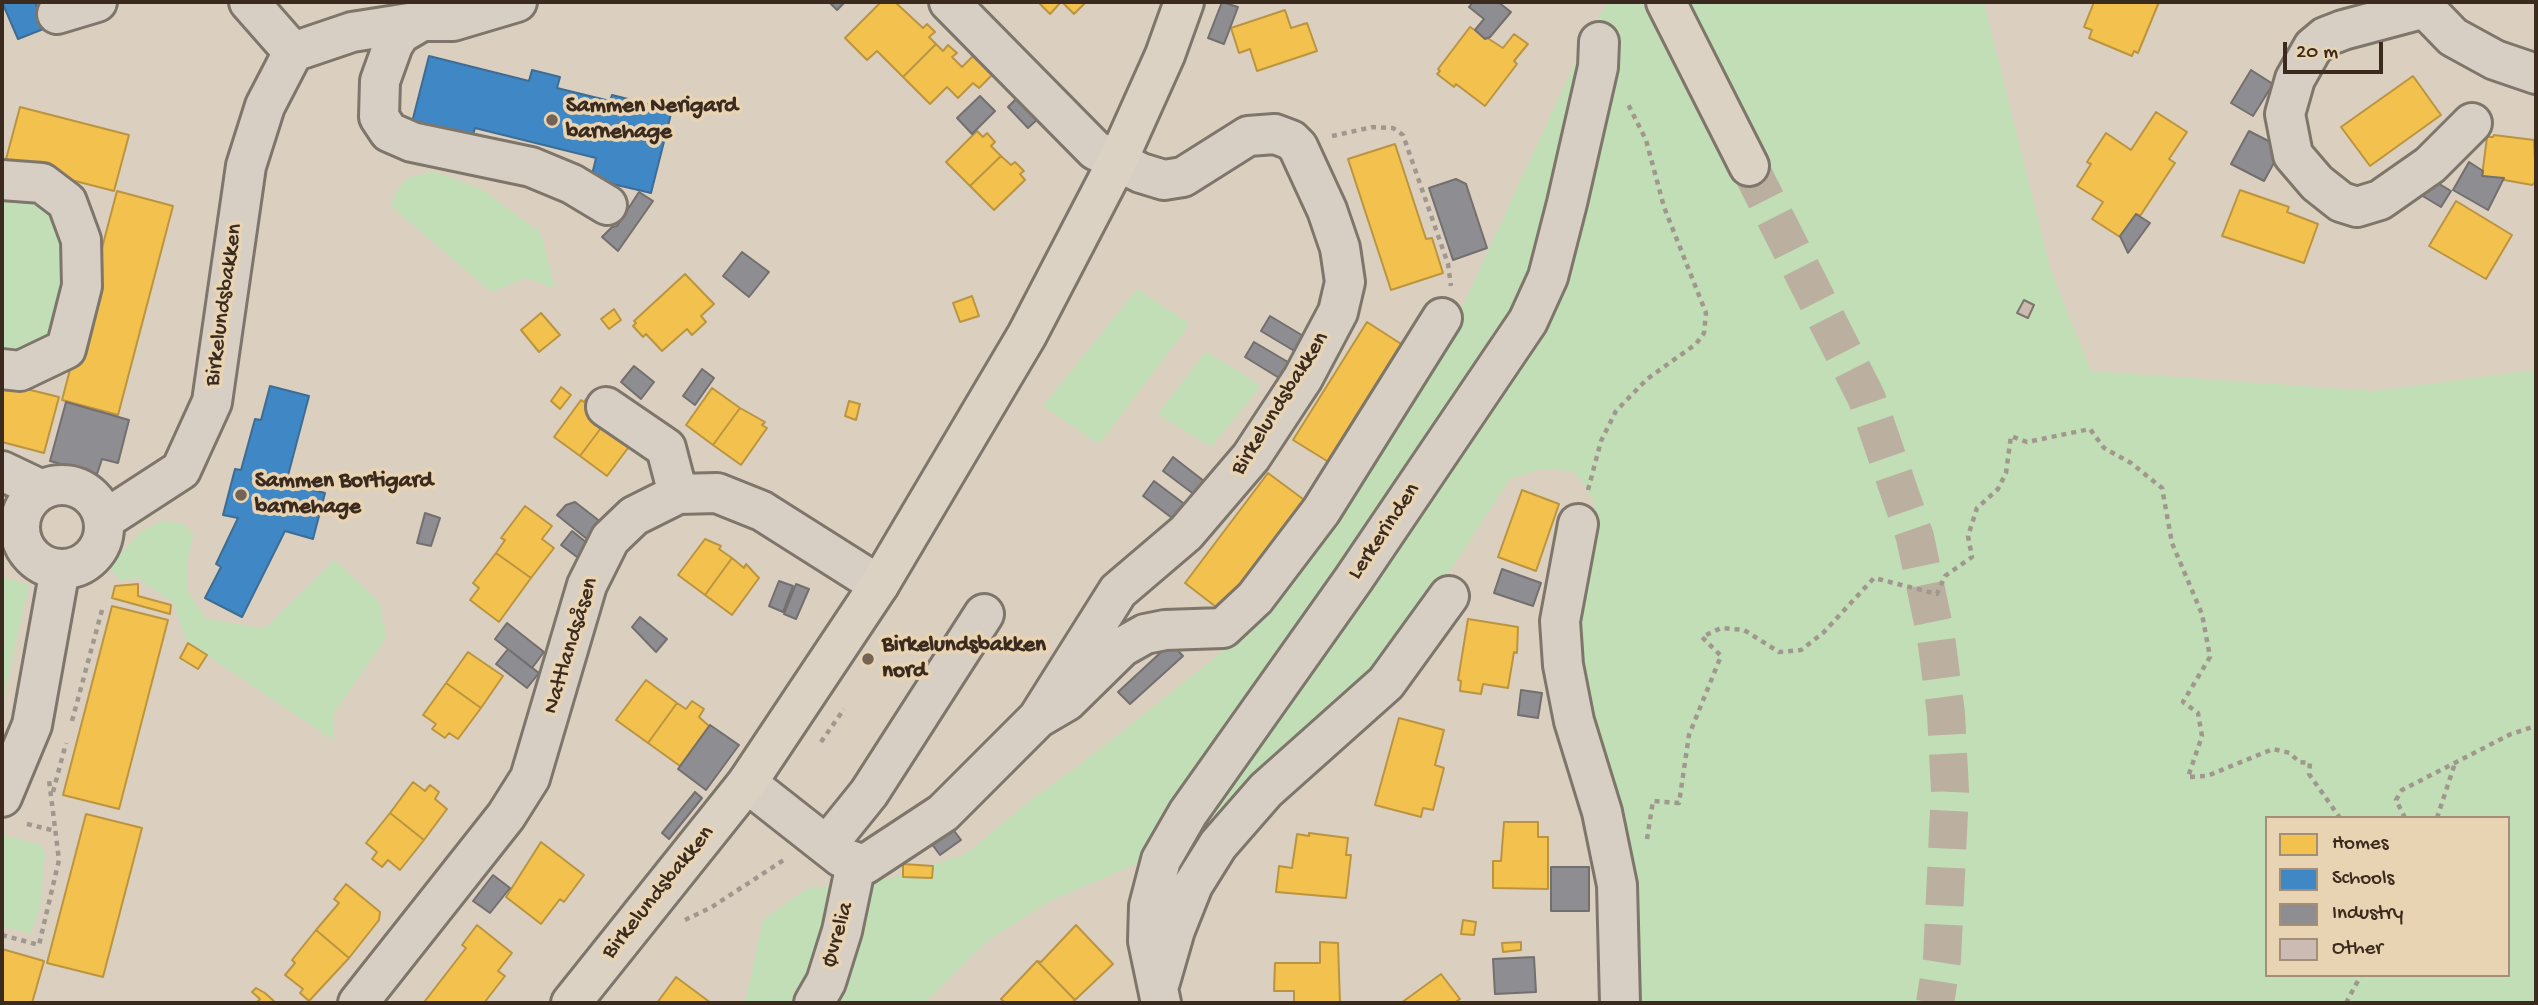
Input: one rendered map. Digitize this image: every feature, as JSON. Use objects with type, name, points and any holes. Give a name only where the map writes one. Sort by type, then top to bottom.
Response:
[{"type":"main road","name":"Birkelundsbakken","points":[[571,1003],[747,783],[879,585],[1027,335],[1117,162],[1165,55],[1184,2]]},
{"type":"main road","points":[[1666,2],[1749,166]]},
{"type":"street","points":[[57,14],[97,2]]},
{"type":"street","points":[[249,2],[293,52],[352,32],[422,22],[453,21],[507,3]]},
{"type":"street","points":[[949,2],[1095,150],[1117,162],[1164,180],[1183,177],[1248,136],[1275,134],[1291,140],[1298,147]]},
{"type":"street","points":[[2419,2],[2453,37],[2495,60],[2536,74]]},
{"type":"street","points":[[2419,2],[2418,10],[2343,30],[2325,37],[2313,47],[2295,79],[2285,114],[2293,155],[2317,183],[2342,202],[2357,208],[2380,200],[2430,165],[2472,123]]},
{"type":"street","points":[[422,22],[400,34],[393,45],[380,81],[379,117],[389,132],[412,142],[531,167],[572,184],[607,205]]},
{"type":"street","name":"Birkelundsbakken","points":[[104,520],[181,470],[212,402],[246,166],[265,106],[293,52]]},
{"type":"street","name":"Lerkerinden","points":[[1159,997],[1148,941],[1149,906],[1161,860],[1188,813],[1353,580],[1528,321],[1548,277],[1599,55]]},
{"type":"street","name":"Birkelundsbakken","points":[[834,849],[864,865],[877,859],[943,813],[1038,718],[1118,591],[1186,533],[1251,457],[1303,378],[1338,312],[1345,282],[1340,248],[1298,147]]},
{"type":"street","points":[[2,180],[42,183],[67,202],[81,240],[82,286],[66,349],[20,371],[2,369]]},
{"type":"street","name":"Birkelundsbakken","points":[[1038,718],[1067,701],[1122,647],[1145,634],[1165,630],[1223,628],[1238,616],[1321,511],[1442,318]]},
{"type":"street","points":[[606,407],[666,448],[678,494]]},
{"type":"street","points":[[2,471],[41,490],[68,485],[81,489],[92,497],[104,520],[101,545],[85,563],[60,569],[35,559],[21,537],[24,510],[41,490]]},
{"type":"street","name":"Nattlandsåsen","points":[[358,1003],[506,816],[530,778],[587,585],[610,539],[634,516],[678,494],[718,493],[762,511],[879,585]]},
{"type":"street","points":[[1578,524],[1560,621],[1563,665],[1574,721],[1602,811],[1617,886],[1620,1003]]},
{"type":"street","points":[[2,797],[32,725],[60,569]]},
{"type":"street","points":[[1159,997],[1175,930],[1193,885],[1218,845],[1266,790],[1386,683],[1449,596]]},
{"type":"street","points":[[747,783],[834,849],[984,614]]},
{"type":"street","name":"Øvrelia","points":[[814,1003],[826,982],[842,931],[834,849]]},
{"type":"path","points":[[1578,524],[1601,441],[1616,411],[1647,379],[1696,344],[1704,333],[1706,313],[1664,207],[1646,140],[1621,90],[1599,55]]},
{"type":"path","points":[[1298,147],[1373,127],[1393,128],[1403,135],[1451,275],[1451,290],[1442,318]]},
{"type":"path","points":[[1617,886],[1643,860],[1653,802],[1679,803],[1689,735],[1721,656],[1702,637],[1721,628],[1744,630],[1779,652],[1801,650],[1823,633],[1874,578],[1937,594],[1945,576],[1972,557],[1968,536],[1977,508],[1998,489],[2006,473],[2011,436],[2027,442],[2090,429],[2104,448],[2131,463],[2162,488],[2172,543],[2202,614],[2210,657],[2183,702],[2198,713],[2202,736],[2188,777],[2207,776],[2273,749],[2290,753],[2299,762],[2310,763],[2309,774],[2339,816]]},
{"type":"path","points":[[71,728],[102,610]]},
{"type":"path","points":[[2,935],[39,945],[59,860],[53,793],[32,725]]},
{"type":"path","points":[[2404,816],[2396,800],[2402,790],[2511,734],[2536,726]]},
{"type":"path","points":[[53,793],[67,741]]},
{"type":"path","points":[[2438,816],[2456,762]]},
{"type":"path","points":[[682,922],[834,849]]},
{"type":"path","points":[[2346,1003],[2360,977]]},
{"type":"green space","points":[[1608,2],[1984,2],[2050,268],[2091,371],[2374,391],[2536,370],[2536,1003],[1636,1003],[1574,684],[1578,608],[1595,503],[1574,471],[1541,469],[1510,479],[1410,632],[1222,814],[1180,845],[1048,902],[989,940],[924,1003],[745,1003],[763,920],[806,889],[887,879],[966,854],[1032,799],[1082,763],[1236,641],[1400,404],[1463,305],[1589,32]]},
{"type":"green space","points":[[434,171],[483,190],[541,233],[555,288],[525,278],[491,292],[391,206],[397,190],[408,178]]},
{"type":"green space","points":[[2,188],[29,191],[57,213],[70,253],[59,339],[2,363]]},
{"type":"green space","points":[[1137,289],[1190,324],[1099,444],[1043,406]]},
{"type":"green space","points":[[1206,351],[1261,386],[1211,447],[1158,414]]},
{"type":"green space","points":[[162,521],[184,524],[193,535],[187,565],[188,592],[206,619],[265,628],[335,560],[380,603],[386,638],[333,714],[333,740],[186,641],[173,602],[137,578],[121,581],[109,567],[140,532]]},
{"type":"green space","points":[[2,577],[29,585],[4,695],[2,694]]},
{"type":"green space","points":[[2,835],[42,845],[45,855],[40,908],[30,934],[2,926]]},
{"type":"building: Homes","points":[[881,2],[895,2],[923,28],[927,24],[935,32],[929,37],[936,44],[903,77],[877,51],[867,60],[845,38]]},
{"type":"building: Homes","points":[[1038,2],[1061,2],[1050,14]]},
{"type":"building: Homes","points":[[1062,2],[1086,2],[1074,14]]},
{"type":"building: Homes","points":[[2094,2],[2159,2],[2138,53],[2134,51],[2132,56],[2089,38],[2092,30],[2084,27]]},
{"type":"building: Homes","points":[[1285,10],[1291,28],[1307,23],[1317,51],[1257,71],[1250,49],[1239,53],[1231,28]]},
{"type":"building: Homes","points":[[1470,27],[1503,48],[1514,34],[1528,44],[1514,61],[1517,64],[1485,106],[1456,84],[1454,87],[1437,74]]},
{"type":"building: Homes","points":[[936,44],[943,51],[948,45],[957,53],[952,57],[962,67],[973,56],[992,75],[979,88],[973,83],[958,98],[947,87],[930,104],[903,77]]},
{"type":"building: Homes","points":[[2413,76],[2441,115],[2370,166],[2341,127]]},
{"type":"building: Homes","points":[[20,107],[129,135],[114,191],[5,163]]},
{"type":"building: Homes","points":[[2156,112],[2187,132],[2169,159],[2175,163],[2140,216],[2136,214],[2120,237],[2092,219],[2103,202],[2077,186],[2091,164],[2087,162],[2106,133],[2131,150]]},
{"type":"building: Homes","points":[[977,131],[983,137],[987,133],[995,142],[991,146],[1001,156],[970,186],[946,162]]},
{"type":"building: Homes","points":[[2494,135],[2534,140],[2536,182],[2532,185],[2482,176],[2487,137]]},
{"type":"building: Homes","points":[[1395,144],[1426,239],[1432,238],[1443,273],[1391,290],[1348,159]]},
{"type":"building: Homes","points":[[1001,156],[1011,165],[1015,162],[1024,171],[1020,174],[1025,180],[994,210],[970,186]]},
{"type":"building: Homes","points":[[2240,190],[2289,207],[2287,212],[2318,224],[2304,263],[2222,236]]},
{"type":"building: Homes","points":[[117,191],[173,206],[118,415],[62,400]]},
{"type":"building: Homes","points":[[2456,201],[2512,235],[2486,279],[2429,246]]},
{"type":"building: Homes","points":[[685,274],[714,304],[701,316],[706,322],[692,335],[687,329],[662,351],[646,334],[643,337],[633,326],[636,323],[634,321]]},
{"type":"building: Homes","points":[[972,296],[979,316],[960,322],[953,303]]},
{"type":"building: Homes","points":[[614,309],[621,320],[609,329],[601,319]]},
{"type":"building: Homes","points":[[541,313],[560,335],[539,352],[521,330]]},
{"type":"building: Homes","points":[[1367,322],[1409,349],[1340,469],[1293,440]]},
{"type":"building: Homes","points":[[2,383],[59,397],[44,453],[2,442]]},
{"type":"building: Homes","points":[[561,387],[571,395],[560,409],[551,401]]},
{"type":"building: Homes","points":[[712,388],[740,408],[713,445],[686,425]]},
{"type":"building: Homes","points":[[586,399],[607,420],[580,456],[554,437],[581,400],[584,402]]},
{"type":"building: Homes","points":[[849,401],[860,404],[856,420],[845,416]]},
{"type":"building: Homes","points":[[740,408],[765,422],[762,425],[767,428],[741,465],[713,445]]},
{"type":"building: Homes","points":[[607,420],[634,440],[607,476],[580,456]]},
{"type":"building: Homes","points":[[1268,473],[1307,502],[1229,617],[1185,583]]},
{"type":"building: Homes","points":[[1522,490],[1559,504],[1536,571],[1498,557]]},
{"type":"building: Homes","points":[[525,506],[552,526],[542,539],[554,548],[531,578],[496,553],[505,540],[501,538]]},
{"type":"building: Homes","points":[[705,539],[721,546],[719,549],[732,558],[705,595],[678,575]]},
{"type":"building: Homes","points":[[496,553],[531,578],[499,622],[470,600],[479,588],[473,583]]},
{"type":"building: Homes","points":[[732,558],[744,568],[746,564],[759,578],[732,615],[705,595]]},
{"type":"building: Homes","points":[[138,584],[138,596],[171,605],[170,614],[112,598],[115,586]]},
{"type":"building: Homes","points":[[112,606],[168,620],[119,809],[63,795]]},
{"type":"building: Homes","points":[[1468,619],[1518,627],[1517,653],[1514,652],[1508,688],[1483,684],[1481,694],[1460,691],[1461,681],[1458,680]]},
{"type":"building: Homes","points":[[188,643],[207,655],[198,669],[180,658]]},
{"type":"building: Homes","points":[[468,652],[503,676],[481,708],[446,683]]},
{"type":"building: Homes","points":[[646,680],[677,703],[648,743],[616,720]]},
{"type":"building: Homes","points":[[446,683],[481,708],[458,739],[449,733],[445,738],[432,729],[436,724],[423,715]]},
{"type":"building: Homes","points":[[692,701],[704,709],[699,717],[709,726],[680,766],[648,743],[677,703],[686,709]]},
{"type":"building: Homes","points":[[1399,718],[1444,730],[1435,765],[1444,768],[1433,810],[1423,808],[1421,817],[1375,805]]},
{"type":"building: Homes","points":[[413,782],[425,791],[430,785],[439,792],[435,799],[447,809],[424,840],[390,813]]},
{"type":"building: Homes","points":[[390,813],[424,840],[400,870],[388,860],[382,867],[372,859],[377,852],[366,843]]},
{"type":"building: Homes","points":[[86,814],[142,828],[103,977],[47,963]]},
{"type":"building: Homes","points":[[1504,822],[1538,822],[1538,837],[1548,837],[1548,889],[1493,888],[1493,861],[1501,861]]},
{"type":"building: Homes","points":[[1309,833],[1348,838],[1346,855],[1351,855],[1346,898],[1276,892],[1279,866],[1292,868],[1297,834],[1309,836]]},
{"type":"building: Homes","points":[[541,842],[584,875],[564,902],[560,899],[541,924],[506,897]]},
{"type":"building: Homes","points":[[903,864],[933,866],[932,878],[903,877]]},
{"type":"building: Homes","points":[[346,884],[380,912],[379,920],[349,958],[316,930],[339,903],[334,899]]},
{"type":"building: Homes","points":[[1463,920],[1476,922],[1474,935],[1461,934]]},
{"type":"building: Homes","points":[[477,925],[512,953],[498,971],[505,976],[484,1003],[428,1003],[425,1001],[466,948],[462,945]]},
{"type":"building: Homes","points":[[1076,925],[1113,964],[1075,1000],[1037,961],[1041,962]]},
{"type":"building: Homes","points":[[316,930],[349,958],[309,1001],[300,993],[303,989],[285,975],[295,963],[292,960]]},
{"type":"building: Homes","points":[[1320,942],[1338,943],[1340,1003],[1294,1003],[1294,991],[1274,991],[1275,963],[1320,963]]},
{"type":"building: Homes","points":[[1521,942],[1521,950],[1503,952],[1502,943]]},
{"type":"building: Homes","points":[[2,949],[44,961],[32,1003],[2,1003]]},
{"type":"building: Homes","points":[[1037,961],[1075,1000],[1072,1003],[1005,1003],[1001,999]]},
{"type":"building: Homes","points":[[1441,974],[1460,999],[1454,1003],[1401,1003]]},
{"type":"building: Homes","points":[[676,977],[711,1003],[657,1003]]},
{"type":"building: Homes","points":[[256,988],[276,1003],[256,1003],[260,999],[252,992]]},
{"type":"building: Schools","points":[[2,2],[35,2],[46,28],[18,39]]},
{"type":"building: Schools","points":[[429,56],[529,81],[532,70],[560,77],[557,88],[610,101],[612,95],[672,110],[651,193],[591,179],[596,158],[475,128],[469,149],[409,134]]},
{"type":"building: Schools","points":[[270,386],[309,396],[286,483],[325,493],[313,539],[285,531],[242,617],[205,598],[221,567],[216,564],[238,518],[223,515],[235,469],[241,470],[255,419],[261,420]]},
{"type":"building: Industry","points":[[829,2],[845,2],[837,10]]},
{"type":"building: Industry","points":[[1222,2],[1238,7],[1224,44],[1208,38]]},
{"type":"building: Industry","points":[[1473,2],[1498,2],[1511,12],[1490,37],[1485,39],[1475,30],[1484,19],[1469,7]]},
{"type":"building: Industry","points":[[2251,70],[2273,84],[2253,116],[2231,103]]},
{"type":"building: Industry","points":[[980,96],[995,111],[972,134],[957,118]]},
{"type":"building: Industry","points":[[1019,96],[1040,117],[1028,128],[1008,107]]},
{"type":"building: Industry","points":[[2249,131],[2282,148],[2264,181],[2231,164]]},
{"type":"building: Industry","points":[[2469,162],[2483,171],[2482,176],[2504,178],[2488,210],[2453,190]]},
{"type":"building: Industry","points":[[1456,179],[1466,184],[1487,248],[1453,260],[1429,188]]},
{"type":"building: Industry","points":[[2431,179],[2451,191],[2441,207],[2421,195]]},
{"type":"building: Industry","points":[[639,192],[653,201],[618,251],[602,237],[612,227],[617,226]]},
{"type":"building: Industry","points":[[2136,214],[2150,223],[2128,253],[2120,236]]},
{"type":"building: Industry","points":[[742,252],[769,272],[749,297],[723,276]]},
{"type":"building: Industry","points":[[1270,316],[1310,340],[1301,355],[1261,331]]},
{"type":"building: Industry","points":[[1254,342],[1293,365],[1284,381],[1245,357]]},
{"type":"building: Industry","points":[[634,366],[654,382],[641,399],[621,382]]},
{"type":"building: Industry","points":[[702,369],[714,378],[695,405],[683,396]]},
{"type":"building: Industry","points":[[66,402],[129,420],[118,463],[102,459],[97,474],[50,461]]},
{"type":"building: Industry","points":[[1173,457],[1209,485],[1199,498],[1163,471]]},
{"type":"building: Industry","points":[[1154,481],[1191,509],[1180,524],[1143,496]]},
{"type":"building: Industry","points":[[575,502],[606,526],[592,543],[557,515],[566,505]]},
{"type":"building: Industry","points":[[425,513],[440,518],[431,546],[417,543]]},
{"type":"building: Industry","points":[[572,531],[591,546],[581,560],[561,545]]},
{"type":"building: Industry","points":[[1502,569],[1541,583],[1533,606],[1494,593]]},
{"type":"building: Industry","points":[[779,581],[793,586],[783,612],[769,606]]},
{"type":"building: Industry","points":[[796,584],[809,589],[796,619],[784,614]]},
{"type":"building: Industry","points":[[640,617],[667,639],[656,652],[632,627]]},
{"type":"building: Industry","points":[[507,623],[544,652],[532,668],[495,639]]},
{"type":"building: Industry","points":[[1171,643],[1183,656],[1130,704],[1118,692]]},
{"type":"building: Industry","points":[[508,649],[539,673],[527,688],[496,664]]},
{"type":"building: Industry","points":[[1521,690],[1542,693],[1538,718],[1518,715]]},
{"type":"building: Industry","points":[[710,725],[739,745],[706,790],[678,769]]},
{"type":"building: Industry","points":[[695,792],[702,798],[669,839],[662,833]]},
{"type":"building: Industry","points":[[946,820],[961,840],[940,855],[925,835]]},
{"type":"building: Industry","points":[[1551,867],[1589,867],[1589,911],[1551,911]]},
{"type":"building: Industry","points":[[493,875],[510,888],[490,913],[473,901]]},
{"type":"building: Industry","points":[[1534,957],[1536,992],[1495,994],[1493,959]]},
{"type":"building: Other","points":[[2024,300],[2034,305],[2028,318],[2017,313]]},
{"type":"tunnel","points":[[1749,166],[1867,399],[1915,537],[1936,637],[1946,714],[1950,791],[1942,959],[1935,1003]]},
{"type":"place","name":"Sammen Nerigard barnehage","points":[[552,120]]},
{"type":"place","name":"Sammen Bortigard barnehage","points":[[241,495]]},
{"type":"place","name":"Birkelundsbakken nord","points":[[868,659]]}]
